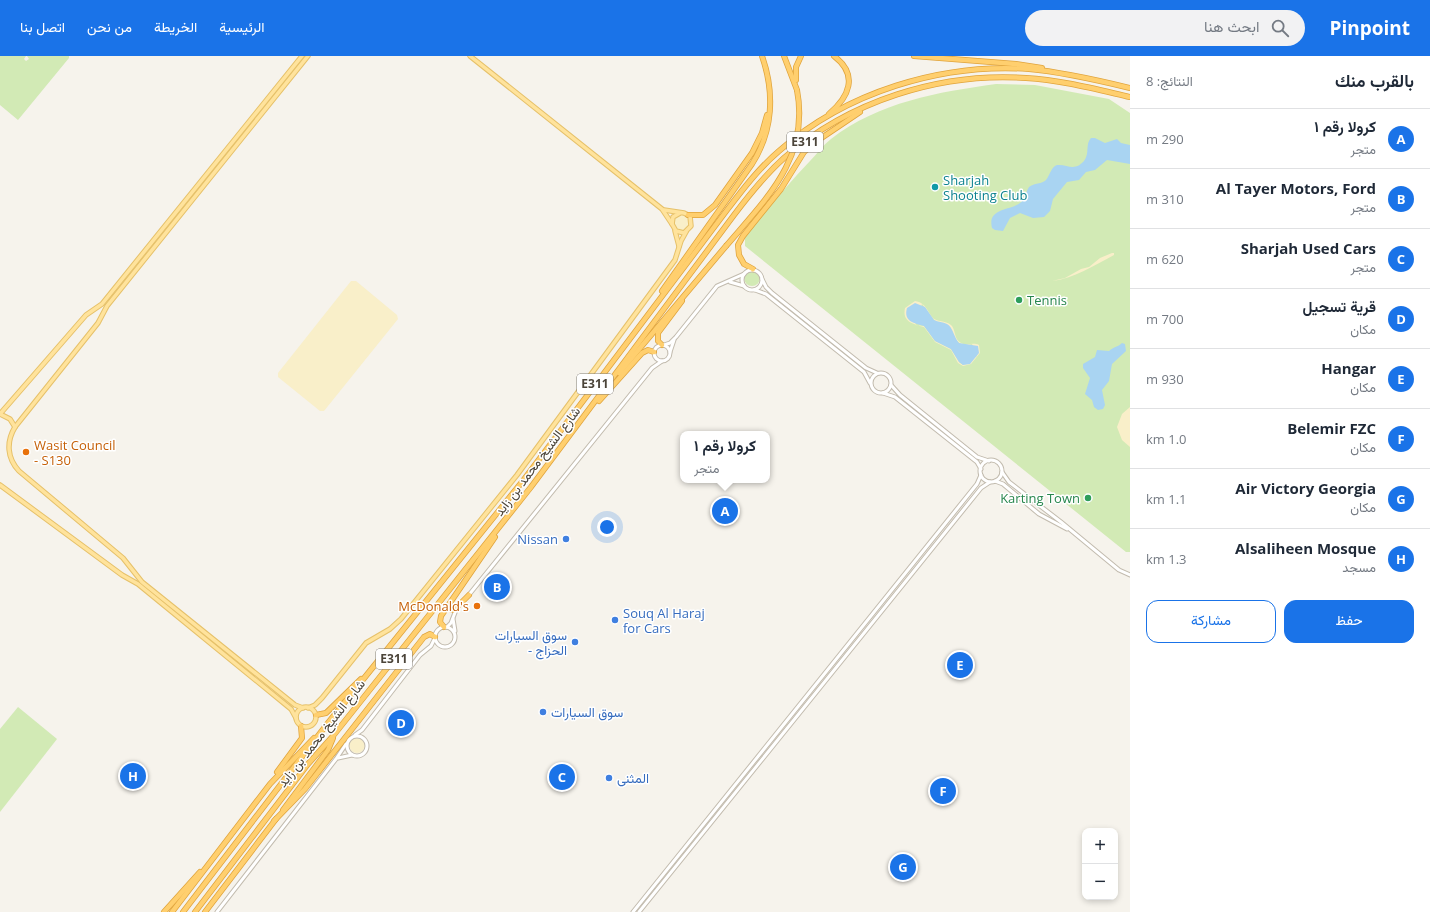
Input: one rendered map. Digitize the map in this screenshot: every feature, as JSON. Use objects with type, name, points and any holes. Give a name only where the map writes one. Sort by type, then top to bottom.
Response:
[{"type":"highway","points":[[651,309],[676,269],[756,157],[768,126],[770,94],[762,56]]},
{"type":"highway","points":[[784,56],[797,90]]},
{"type":"highway","points":[[612,378],[628,363],[773,190],[789,162],[796,141],[799,124],[796,67],[802,56]]},
{"type":"highway","points":[[819,122],[841,103],[847,91],[847,74],[841,63],[834,56]]},
{"type":"highway","points":[[914,56],[1016,64],[1067,74]]},
{"type":"highway","name":"شارع الشيخ محمد بن زايد","points":[[183,912],[324,728],[522,482],[731,204],[762,168],[789,143],[819,122],[844,108],[879,92],[915,80],[940,75],[972,70],[1003,69],[1067,74],[1130,88]]},
{"type":"highway","name":"شارع الشيخ محمد بن زايد","points":[[195,912],[308,764],[333,736],[504,522],[593,406],[612,378],[725,226],[768,174],[795,149],[848,115],[872,104],[934,84],[960,80],[1000,77],[1052,81],[1130,97]]},
{"type":"highway","points":[[688,214],[700,215],[710,210],[748,159],[762,133],[770,94]]},
{"type":"highway","points":[[753,269],[744,264],[739,255],[738,245],[743,236],[775,196],[799,159],[810,146],[872,104]]},
{"type":"highway","points":[[663,345],[657,338],[658,333],[690,288]]},
{"type":"highway","points":[[593,406],[611,389],[642,353],[648,350],[654,353]]},
{"type":"highway","points":[[445,627],[440,622],[440,618],[504,522]]},
{"type":"highway","points":[[449,606],[450,611],[454,610],[469,595]]},
{"type":"highway","points":[[274,821],[305,789],[424,637],[430,634],[435,637]]},
{"type":"highway","points":[[316,714],[322,715],[328,712],[352,686],[366,676]]},
{"type":"highway","points":[[172,912],[301,741],[303,735],[301,726]]},
{"type":"highway","points":[[270,784],[324,728]]},
{"type":"highway","points":[[206,912],[328,750],[333,736]]},
{"type":"highway","points":[[164,912],[207,865]]},
{"type":"main road","points":[[15,427],[10,418],[0,414],[86,315],[98,308],[302,56]]},
{"type":"main road","points":[[308,56],[173,222],[103,311],[98,323],[15,427],[10,437],[9,448],[11,458],[18,471],[123,558],[142,582],[295,705],[302,708],[308,708],[314,706],[321,699]]},
{"type":"main road","points":[[470,56],[662,209],[672,224],[679,247]]},
{"type":"main road","points":[[0,485],[122,575],[138,584],[291,708],[301,726],[307,727],[312,725],[316,720],[316,706],[321,699],[366,642],[393,626],[401,619],[517,475],[676,258],[686,232],[692,224],[688,214],[670,212],[662,209]]},
{"type":"main road","points":[[672,224],[673,217],[680,213]]},
{"type":"main road","points":[[674,229],[678,232],[686,232]]},
{"type":"main road","points":[[98,308],[103,311]]},
{"type":"main road","points":[[257,680],[266,684],[268,683]]},
{"type":"main road","points":[[296,718],[302,708]]},
{"type":"main road","points":[[308,708],[316,714]]},
{"type":"street","points":[[652,368],[654,353],[657,347],[670,343],[676,337],[717,286],[753,269],[759,272],[768,290],[866,368],[877,373],[886,374],[890,378],[891,384],[900,395],[977,457],[997,462],[1007,480],[1119,570],[1130,574]]},
{"type":"street","points":[[744,274],[742,280],[744,286]]},
{"type":"street","points":[[755,290],[761,284],[762,279]]},
{"type":"street","points":[[728,282],[766,294],[864,372],[874,391],[895,398],[975,461],[981,469]]},
{"type":"street","points":[[217,912],[336,759],[349,738],[364,727],[420,655],[433,644],[437,632],[445,627],[455,612],[652,368],[667,359],[676,337]]},
{"type":"street","points":[[663,345],[668,348],[670,352]]},
{"type":"street","points":[[654,353],[657,359],[662,361]]},
{"type":"street","points":[[870,383],[872,377],[877,373]]},
{"type":"street","points":[[883,393],[888,391],[891,384]]},
{"type":"street","points":[[633,912],[977,484],[983,465],[989,461]]},
{"type":"street","points":[[639,912],[981,488],[1000,478],[1002,472]]},
{"type":"street","points":[[981,475],[990,482]]},
{"type":"street","points":[[995,481],[1003,484],[1045,518],[1072,532]]},
{"type":"street","points":[[429,648],[449,647],[454,644],[456,638],[453,617]]},
{"type":"street","points":[[445,627],[455,633]]},
{"type":"street","points":[[435,637],[437,643],[441,647]]},
{"type":"street","points":[[336,759],[344,756],[359,756],[365,753],[367,746],[364,727]]},
{"type":"street","points":[[355,735],[365,739]]},
{"type":"street","points":[[346,744],[347,750],[352,755]]},
{"type":"street","points":[[758,756],[761,756],[762,760]]},
{"type":"green space","points":[[0,56],[26,56],[24,59],[26,61],[29,59],[27,56],[69,56],[69,58],[18,120],[0,105]]},
{"type":"green space","points":[[996,84],[1035,85],[1109,99],[1130,113],[1130,552],[1126,552],[745,246],[745,237],[785,189],[825,144],[849,126],[889,107],[931,95]]},
{"type":"green space","points":[[749,270],[755,270],[760,275],[758,284],[755,286],[749,286],[744,281],[744,275]]},
{"type":"green space","points":[[18,707],[57,739],[0,812],[0,729]]},
{"type":"sand","points":[[679,215],[685,215],[690,220],[688,229],[685,231],[679,231],[674,226],[674,220]]},
{"type":"sand","points":[[1114,253],[1114,255],[1084,271],[1068,278],[1052,281],[1065,278],[1081,269],[1089,267],[1100,258]]},
{"type":"sand","points":[[351,281],[356,281],[397,315],[398,319],[324,411],[320,411],[278,377],[278,373]]},
{"type":"sand","points":[[915,301],[922,304],[915,324],[909,322],[905,316],[905,308]]},
{"type":"sand","points":[[922,304],[934,319],[948,323],[952,326],[957,340],[961,343],[972,344],[965,345],[959,343],[955,338],[952,331],[934,320]]},
{"type":"sand","points":[[918,325],[924,326],[935,341],[951,349],[959,362],[963,365],[977,356],[972,344],[979,345],[980,353],[971,364],[963,366],[958,363],[951,350],[935,342],[924,327]]},
{"type":"sand","points":[[1130,407],[1130,447],[1122,440],[1117,427],[1122,414]]},
{"type":"sand","points":[[354,737],[360,737],[365,742],[363,751],[360,753],[354,753],[349,748],[349,742]]},
{"type":"water","points":[[1091,138],[1095,138],[1105,143],[1117,139],[1121,143],[1130,145],[1130,164],[1107,160],[1095,170],[1086,172],[1079,180],[1067,182],[1053,199],[1050,211],[1044,217],[1033,218],[1020,213],[1010,218],[1003,231],[992,228],[991,222],[996,213],[1016,206],[1020,203],[1029,187],[1046,180],[1055,166],[1061,165],[1074,167],[1084,161],[1087,155],[1088,143]]},
{"type":"water","points":[[915,303],[925,307],[934,320],[949,325],[959,343],[978,346],[979,353],[970,364],[963,365],[959,362],[951,349],[935,341],[924,326],[914,323],[908,319],[906,313],[907,308]]},
{"type":"water","points":[[1122,343],[1125,344],[1126,351],[1112,364],[1109,381],[1102,390],[1105,405],[1103,409],[1098,410],[1094,407],[1092,400],[1085,394],[1090,378],[1083,368],[1083,364],[1095,357],[1097,350],[1109,351]]},
{"type":"place","name":"Sharjah Shooting Club","points":[[935,187]]},
{"type":"place","name":"Tennis","points":[[1019,300]]},
{"type":"place","name":"Wasit Council - S130","points":[[26,452]]},
{"type":"place","name":"Karting Town","points":[[1088,498]]},
{"type":"place","name":"كرولا رقم ١","points":[[725,511]]},
{"type":"place","name":"Nissan","points":[[566,539]]},
{"type":"place","name":"Al Tayer Motors, Ford","points":[[497,587]]},
{"type":"place","name":"McDonald's","points":[[477,606]]},
{"type":"place","name":"Souq Al Haraj for Cars","points":[[615,620]]},
{"type":"place","name":"سوق السيارات - الحزاج","points":[[575,642]]},
{"type":"place","name":"Hangar","points":[[960,665]]},
{"type":"place","name":"سوق السيارات","points":[[543,712]]},
{"type":"place","name":"قرية تسجيل","points":[[401,723]]},
{"type":"place","name":"Alsaliheen Mosque","points":[[133,776]]},
{"type":"place","name":"Sharjah Used Cars","points":[[562,777]]},
{"type":"place","name":"المثنى","points":[[609,778]]},
{"type":"place","name":"Belemir FZC","points":[[943,791]]},
{"type":"place","name":"Air Victory Georgia","points":[[903,867]]}]
